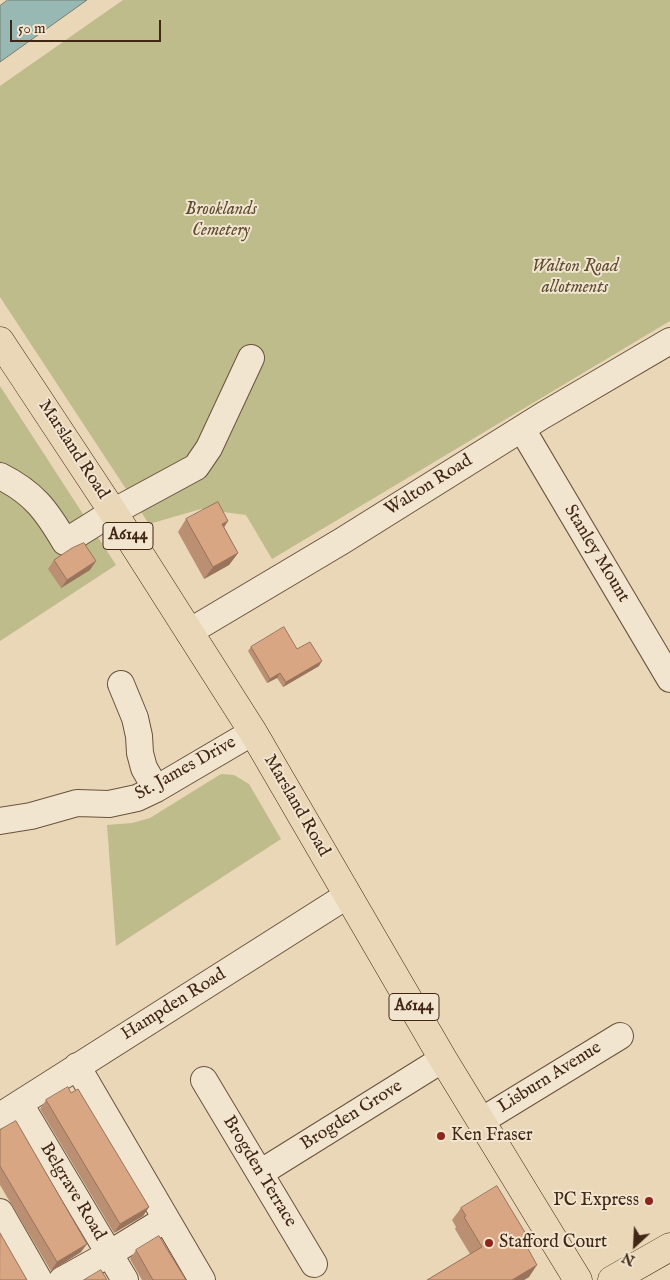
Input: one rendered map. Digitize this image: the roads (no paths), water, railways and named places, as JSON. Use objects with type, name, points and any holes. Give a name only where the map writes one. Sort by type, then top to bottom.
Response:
[{"type":"main road","name":"Marsland Road","points":[[0,341],[113,512],[253,732],[443,1059],[578,1280]]},
{"type":"main road","points":[[612,1280],[670,1247]]},
{"type":"street","name":"Walton Road","points":[[189,632],[342,541],[522,428],[670,341]]},
{"type":"street","points":[[0,476],[18,485],[34,498],[50,517],[65,542],[113,512],[196,467],[209,448],[251,358]]},
{"type":"street","name":"Stanley Mount","points":[[522,428],[670,679]]},
{"type":"street","points":[[122,680],[139,736],[140,753],[144,768],[156,789]]},
{"type":"street","name":"St. James Drive","points":[[0,821],[31,816],[77,803],[109,804],[123,802],[156,789],[253,732]]},
{"type":"street","name":"Hampden Road","points":[[10,1110],[348,895]]},
{"type":"street","name":"Lisburn Avenue","points":[[481,1121],[620,1036]]},
{"type":"street","name":"Brogden Grove","points":[[260,1173],[443,1059]]},
{"type":"street","points":[[77,1066],[202,1280]]},
{"type":"street","name":"Brogden Terrace","points":[[204,1080],[314,1264]]},
{"type":"street","name":"Belgrave Road","points":[[10,1110],[109,1254],[124,1280]]},
{"type":"street","points":[[0,1212],[39,1280]]},
{"type":"street","points":[[62,1280],[166,1219]]},
{"type":"water","points":[[8,0],[87,0],[0,62],[0,6]]},
{"type":"place","name":"Ken Fraser","points":[[441,1136]]},
{"type":"place","name":"PC Express","points":[[649,1201]]},
{"type":"place","name":"Stafford Court","points":[[489,1243]]},
{"type":"park label","name":"Brooklands Cemetery","points":[[221,220]]},
{"type":"park label","name":"Walton Road allotments","points":[[575,277]]}]
